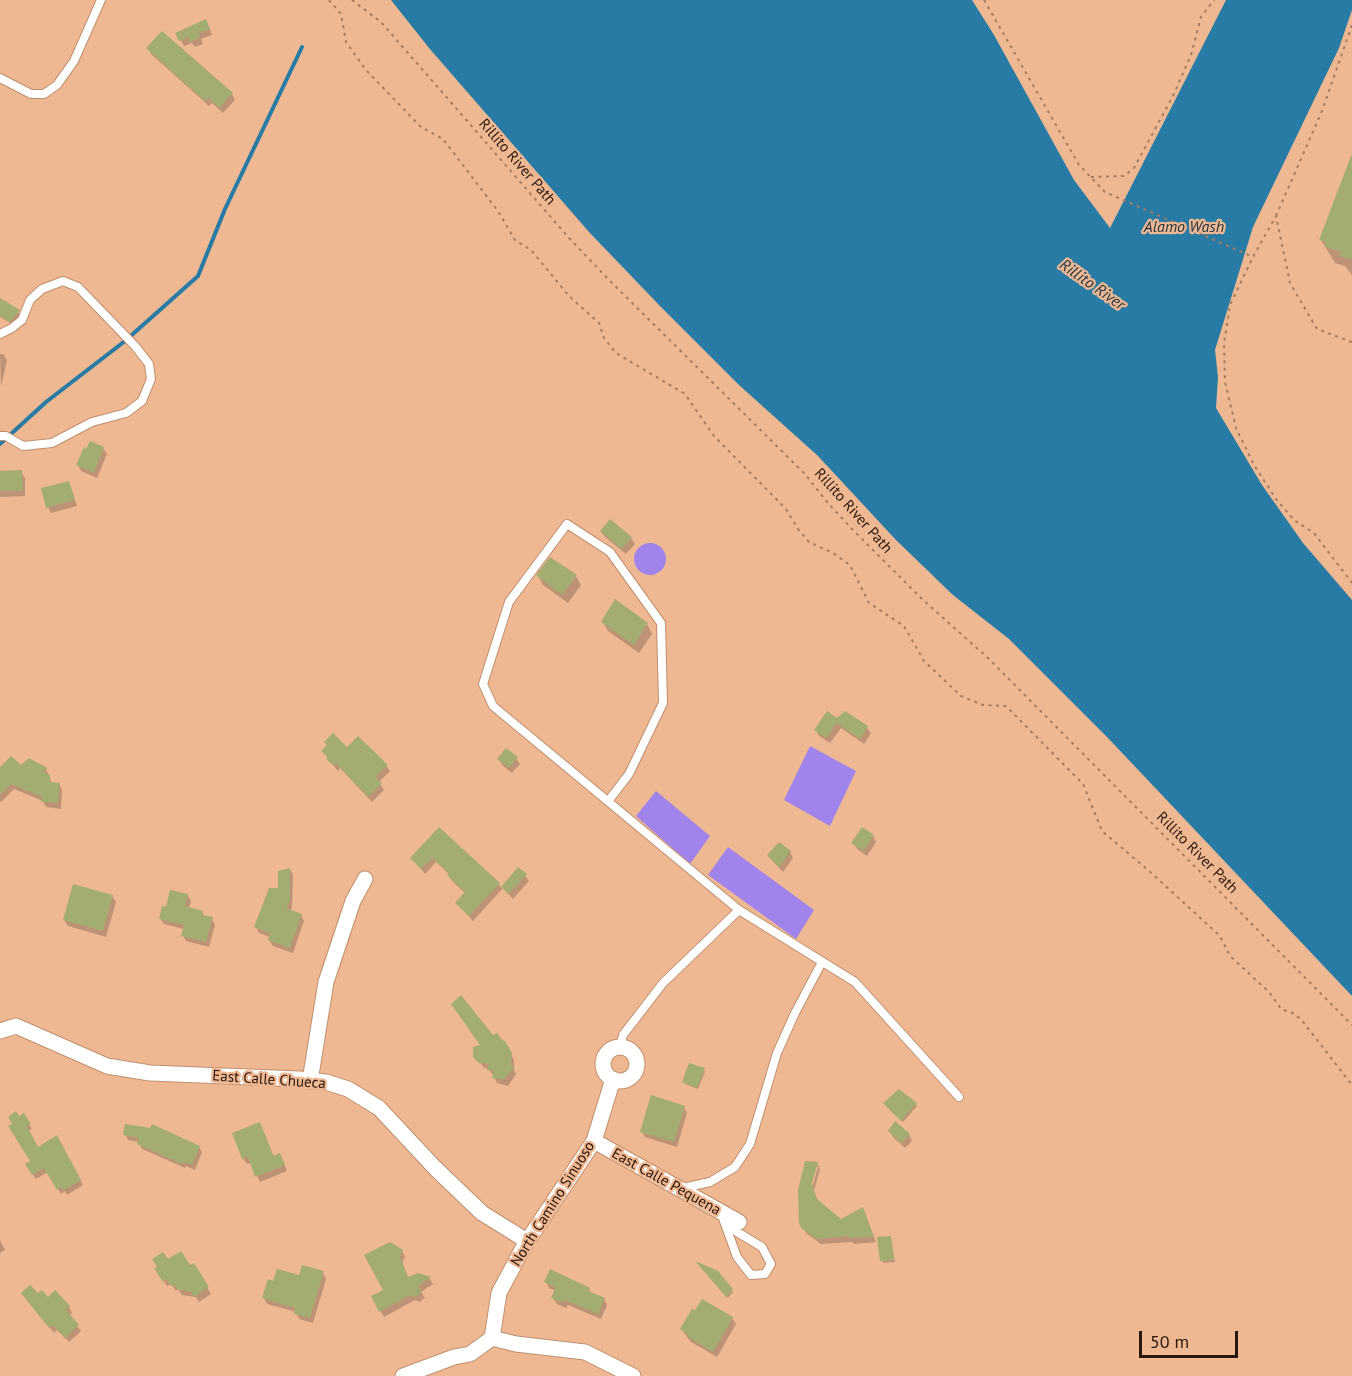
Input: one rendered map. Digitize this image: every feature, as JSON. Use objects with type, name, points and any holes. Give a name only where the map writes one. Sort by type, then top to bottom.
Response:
[{"type":"street","points":[[310,1080],[326,982],[353,901],[365,879]]},
{"type":"street","name":"East Calle Chueca","points":[[0,1031],[16,1026],[107,1066],[143,1072],[310,1080],[348,1089],[379,1108],[435,1168],[482,1213],[527,1241]]},
{"type":"street","points":[[613,1079],[629,1078],[633,1075],[637,1065],[631,1050],[620,1047]]},
{"type":"street","name":"North Camino Sinuoso","points":[[492,1338],[499,1293],[527,1241],[594,1141],[613,1079],[605,1071],[604,1059],[610,1050],[620,1047]]},
{"type":"street","name":"East Calle Pequena","points":[[594,1141],[739,1222]]},
{"type":"street","points":[[403,1376],[454,1357],[470,1354],[492,1338],[516,1344],[585,1352],[633,1376]]},
{"type":"lane","points":[[0,78],[31,94],[44,94],[57,85],[74,61],[101,0]]},
{"type":"lane","points":[[0,334],[22,320],[30,300],[42,289],[63,281],[78,287],[135,345],[149,364],[151,380],[142,401],[126,413],[92,422],[52,443],[22,446],[6,436],[0,436]]},
{"type":"lane","points":[[609,801],[629,774],[663,703],[661,623],[610,552],[567,524],[509,602],[483,684],[494,706],[740,910],[855,982],[959,1096]]},
{"type":"lane","points":[[620,1047],[623,1035],[663,983],[740,910]]},
{"type":"lane","points":[[679,1189],[710,1182],[735,1167],[750,1144],[777,1053],[822,962]]},
{"type":"lane","points":[[721,1213],[737,1232],[762,1247],[771,1264],[765,1274],[751,1275],[738,1257],[721,1213]]},
{"type":"path","points":[[329,0],[341,14],[346,42],[366,70],[421,127],[443,139],[498,211],[515,240],[531,250],[569,296],[599,323],[604,338],[616,352],[685,394],[714,436],[786,509],[809,542],[833,553],[850,565],[869,603],[904,626],[924,661],[961,696],[983,705],[1006,706],[1083,784],[1102,831],[1220,936],[1230,957],[1269,992],[1281,1009],[1295,1014],[1304,1023],[1352,1085]]},
{"type":"path","name":"Rillito River Path","points":[[352,0],[381,22],[610,282],[805,474],[826,502],[907,584],[996,666],[1352,1025]]},
{"type":"path","points":[[984,0],[1079,165],[1105,192],[1253,256]]},
{"type":"path","points":[[1090,177],[1124,176],[1134,168],[1173,96],[1191,55],[1201,17],[1214,1],[1208,0]]},
{"type":"path","points":[[1352,25],[1322,111],[1276,216],[1253,256],[1230,305],[1224,343],[1225,382],[1236,428],[1254,465],[1294,520],[1314,533],[1352,583]]},
{"type":"path","points":[[1276,216],[1290,283],[1317,329],[1352,342]]},
{"type":"shaded area","points":[[650,543],[661,548],[666,559],[661,570],[650,575],[639,570],[634,559],[639,548]]},
{"type":"shaded area","points":[[810,746],[856,771],[830,826],[784,800]]},
{"type":"shaded area","points":[[656,791],[710,836],[690,864],[636,816]]},
{"type":"shaded area","points":[[728,847],[814,910],[796,939],[708,875]]},
{"type":"water","points":[[391,0],[972,0],[994,35],[1074,180],[1110,228],[1226,0],[1352,0],[1352,10],[1339,48],[1253,227],[1215,350],[1218,377],[1216,408],[1262,485],[1303,543],[1352,600],[1352,996],[1108,738],[1009,639],[953,595],[896,540],[818,456],[739,385],[660,306],[589,232],[429,48]]},
{"type":"building","points":[[206,19],[210,29],[199,33],[200,37],[190,42],[188,37],[179,41],[175,33]]},
{"type":"building","points":[[162,31],[233,93],[219,108],[208,98],[205,101],[146,48]]},
{"type":"building","points":[[1351,156],[1352,260],[1339,256],[1341,252],[1324,246],[1326,242],[1319,240]]},
{"type":"building","points":[[0,298],[20,310],[10,322],[0,316]]},
{"type":"building","points":[[90,441],[104,447],[94,473],[76,465],[84,447],[86,449]]},
{"type":"building","points":[[22,470],[23,491],[0,491],[0,471]]},
{"type":"building","points":[[69,481],[75,500],[46,508],[41,488]]},
{"type":"building","points":[[610,519],[632,537],[622,549],[600,531]]},
{"type":"building","points":[[550,557],[577,575],[562,595],[536,575]]},
{"type":"building","points":[[615,599],[648,623],[634,645],[601,622]]},
{"type":"building","points":[[827,711],[837,718],[845,711],[868,726],[860,739],[837,723],[826,738],[814,730]]},
{"type":"building","points":[[333,733],[347,747],[358,736],[388,765],[375,777],[382,783],[368,797],[336,763],[334,766],[326,759],[328,757],[321,751],[327,745],[324,742]]},
{"type":"building","points":[[506,748],[518,757],[509,768],[497,759]]},
{"type":"building","points":[[11,756],[21,765],[29,758],[47,768],[43,772],[50,775],[50,782],[60,783],[58,803],[41,802],[42,797],[11,784],[0,795],[0,767]]},
{"type":"building","points":[[439,827],[500,883],[469,916],[455,903],[465,892],[447,875],[449,873],[432,858],[421,869],[410,858]]},
{"type":"building","points":[[862,827],[874,835],[864,851],[851,843]]},
{"type":"building","points":[[779,842],[791,851],[779,867],[767,855]]},
{"type":"building","points":[[518,867],[527,874],[509,894],[501,887]]},
{"type":"building","points":[[290,868],[290,900],[286,908],[302,914],[290,948],[268,940],[270,933],[254,927],[269,888],[278,888],[278,871]]},
{"type":"building","points":[[73,884],[113,895],[103,931],[63,920]]},
{"type":"building","points":[[170,890],[188,894],[185,906],[203,911],[202,915],[213,917],[206,942],[181,936],[184,925],[159,919],[162,906],[166,907]]},
{"type":"building","points":[[461,995],[493,1035],[497,1033],[505,1041],[512,1053],[511,1063],[514,1067],[504,1080],[492,1078],[494,1071],[487,1070],[489,1064],[479,1063],[473,1057],[473,1047],[480,1045],[451,1004]]},
{"type":"building","points":[[689,1063],[705,1068],[697,1088],[682,1082]]},
{"type":"building","points":[[899,1089],[917,1103],[901,1121],[883,1103]]},
{"type":"building","points":[[651,1095],[685,1106],[674,1142],[640,1132]]},
{"type":"building","points":[[16,1111],[19,1116],[24,1113],[31,1124],[27,1126],[38,1147],[57,1135],[81,1180],[63,1191],[61,1187],[57,1190],[44,1168],[32,1175],[25,1164],[30,1161],[8,1126],[12,1124],[8,1117]]},
{"type":"building","points":[[895,1121],[910,1134],[901,1143],[888,1131]]},
{"type":"building","points":[[260,1122],[273,1156],[280,1153],[285,1165],[255,1177],[248,1157],[242,1159],[232,1133]]},
{"type":"building","points":[[125,1124],[150,1128],[152,1124],[200,1146],[192,1165],[183,1162],[182,1164],[137,1144],[139,1138],[123,1135]]},
{"type":"building","points":[[805,1161],[818,1162],[812,1184],[817,1199],[841,1219],[863,1207],[874,1237],[849,1238],[849,1236],[816,1239],[801,1228],[798,1190]]},
{"type":"building","points":[[891,1236],[894,1260],[880,1261],[877,1237]]},
{"type":"building","points":[[390,1242],[403,1250],[400,1256],[408,1277],[418,1273],[431,1277],[418,1286],[422,1292],[415,1297],[411,1295],[379,1312],[371,1296],[383,1290],[364,1255]]},
{"type":"building","points":[[181,1251],[190,1265],[194,1263],[209,1287],[194,1297],[191,1292],[177,1289],[174,1285],[171,1286],[166,1279],[163,1282],[154,1268],[157,1267],[152,1259],[163,1252],[168,1259]]},
{"type":"building","points":[[695,1261],[718,1271],[733,1289],[726,1297]]},
{"type":"building","points":[[302,1265],[324,1271],[310,1318],[294,1314],[295,1308],[262,1298],[268,1279],[273,1281],[277,1269],[299,1275]]},
{"type":"building","points":[[550,1269],[590,1288],[588,1291],[605,1298],[598,1314],[565,1300],[563,1303],[551,1298],[556,1287],[544,1282]]},
{"type":"building","points":[[30,1285],[38,1293],[42,1290],[48,1297],[55,1290],[70,1306],[66,1310],[79,1325],[65,1338],[53,1325],[49,1328],[21,1293]]},
{"type":"building","points":[[702,1299],[733,1317],[713,1352],[686,1336],[687,1334],[680,1329],[692,1309],[695,1310]]},
{"type":"waterway","points":[[0,444],[46,402],[125,341],[198,276],[225,209],[302,47]]},
{"type":"water label","name":"Alamo Wash","points":[[1184,227]]},
{"type":"water label","name":"Rillito River","points":[[1092,285]]}]
